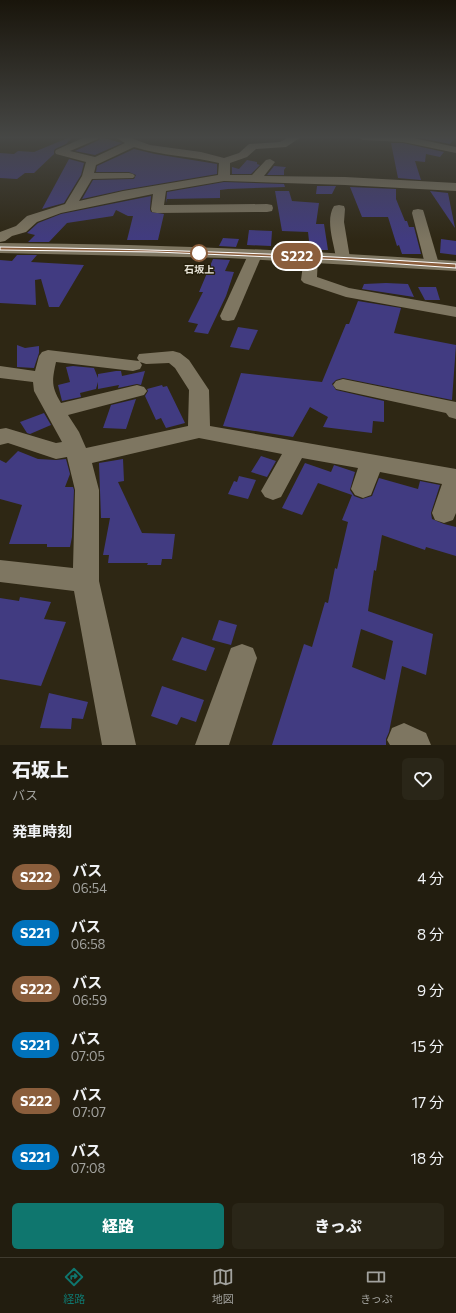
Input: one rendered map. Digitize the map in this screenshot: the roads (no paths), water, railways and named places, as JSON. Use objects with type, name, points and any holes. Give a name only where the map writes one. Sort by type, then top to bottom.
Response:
[{"type":"street","points":[[69,208],[89,172]]},
{"type":"street","points":[[224,172],[224,178]]},
{"type":"street","points":[[256,178],[261,172]]},
{"type":"street","points":[[88,176],[129,176]]},
{"type":"street","points":[[0,238],[7,233],[21,229],[32,219],[45,214],[123,195],[224,178],[256,178],[456,187]]},
{"type":"street","points":[[160,189],[157,209],[267,208]]},
{"type":"street","points":[[339,209],[338,222],[343,258]]},
{"type":"street","points":[[29,210],[45,214]]},
{"type":"street","points":[[418,213],[432,264]]},
{"type":"street","points":[[0,248],[148,250],[343,258],[456,266]]},
{"type":"street","points":[[228,316],[255,255]]},
{"type":"street","points":[[310,257],[309,280],[346,292],[453,312],[456,328]]},
{"type":"street","points":[[119,745],[86,581],[87,490],[77,453],[68,432],[44,391],[43,380],[48,356],[140,361],[173,357],[182,364],[199,390],[200,431]]},
{"type":"street","points":[[0,372],[33,376]]},
{"type":"street","points":[[344,385],[453,408],[456,412]]},
{"type":"street","points":[[55,411],[137,391]]},
{"type":"street","points":[[0,438],[6,435],[56,451],[77,453],[200,431],[372,464],[456,478],[444,513]]},
{"type":"street","points":[[273,491],[296,450]]},
{"type":"street","points":[[363,489],[372,464]]},
{"type":"street","points":[[0,572],[86,581]]},
{"type":"street","points":[[212,745],[242,658]]},
{"type":"place","name":"石坂上","points":[[199,253]]}]
